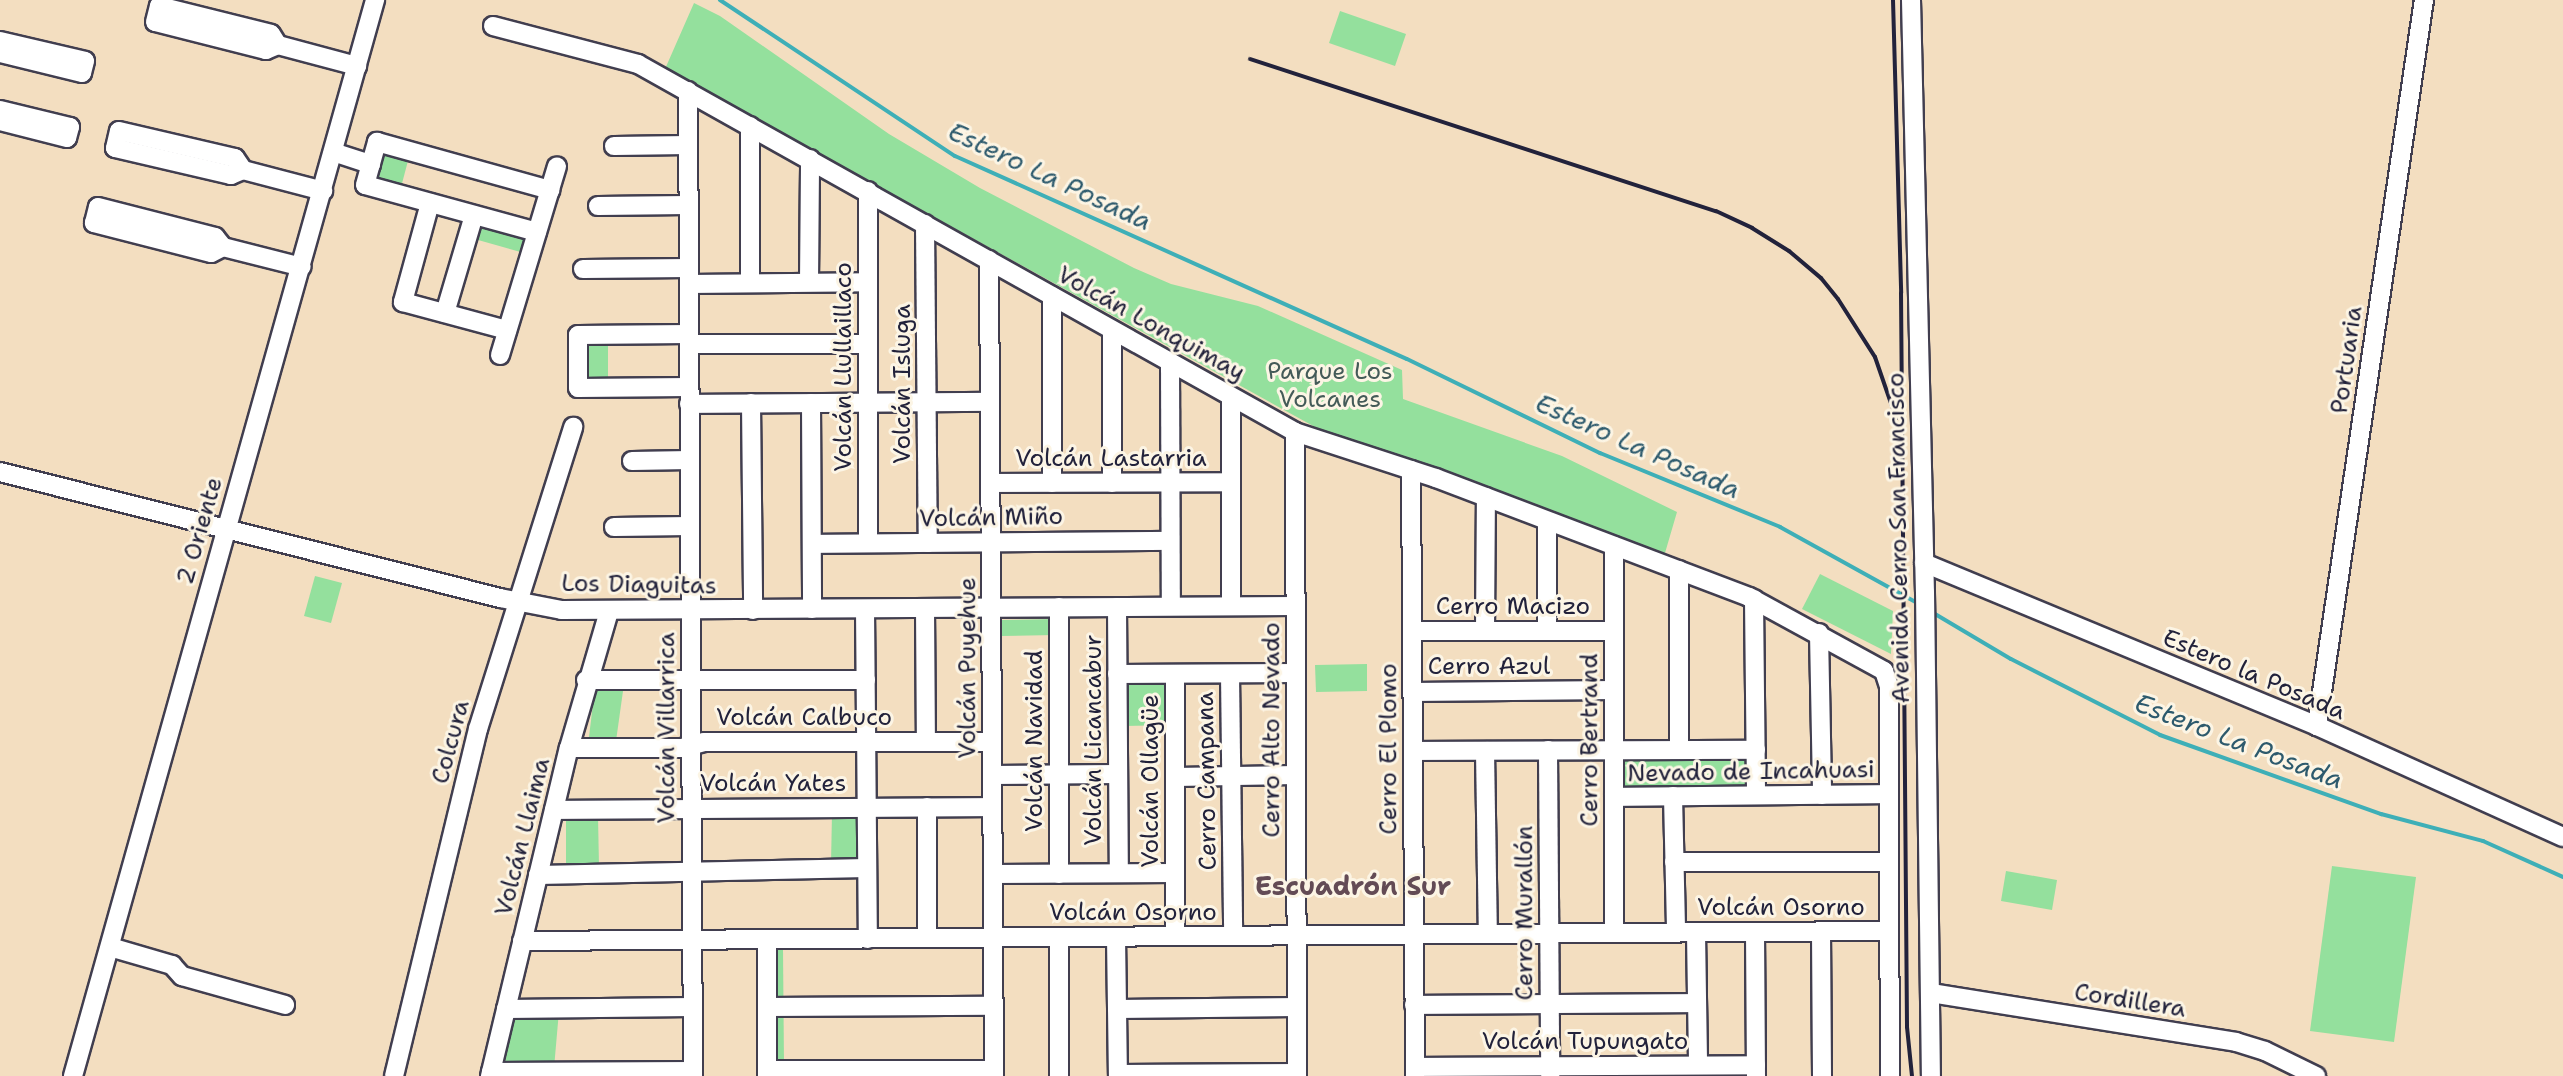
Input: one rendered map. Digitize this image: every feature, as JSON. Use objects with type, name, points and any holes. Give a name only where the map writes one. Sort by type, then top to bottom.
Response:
[{"type":"street","name":"2 Oriente","points":[[73,1076],[375,0]]},
{"type":"street","name":"Avenida Cerro San Francisco","points":[[1911,0],[1925,592],[1931,1076]]},
{"type":"street","name":"Portuaria","points":[[2317,726],[2424,0]]},
{"type":"street","points":[[278,45],[271,34],[159,6],[155,22],[266,50],[278,45],[357,66]]},
{"type":"street","name":"Volcán Lonquimay","points":[[493,26],[630,59],[1295,432],[1411,470],[1679,570],[1754,599],[1819,633],[1887,675],[1888,794]]},
{"type":"street","points":[[0,41],[85,61],[82,73],[0,53]]},
{"type":"street","name":"Volcán Villarrica","points":[[688,91],[693,1074]]},
{"type":"street","points":[[0,110],[70,127],[67,138],[0,121]]},
{"type":"street","points":[[750,126],[750,283]]},
{"type":"street","points":[[243,170],[235,158],[119,131],[115,148],[231,175],[243,170],[323,191]]},
{"type":"street","points":[[537,232],[365,185],[377,142],[550,190]]},
{"type":"street","points":[[614,146],[688,145]]},
{"type":"street","points":[[333,152],[371,164]]},
{"type":"street","points":[[809,282],[810,159]]},
{"type":"street","points":[[500,355],[557,166]]},
{"type":"street","name":"Volcán Llullaillaco","points":[[868,191],[868,543]]},
{"type":"street","points":[[430,203],[403,302],[507,330]]},
{"type":"street","points":[[598,206],[688,205]]},
{"type":"street","points":[[223,247],[211,253],[94,223],[98,207],[215,237],[223,247],[302,267]]},
{"type":"street","points":[[445,313],[474,215]]},
{"type":"street","name":"Volcán Isluga","points":[[925,224],[928,543]]},
{"type":"street","name":"Volcán Puyehue","points":[[989,260],[994,1073]]},
{"type":"street","points":[[583,269],[750,283],[868,282]]},
{"type":"street","points":[[1052,296],[1052,483]]},
{"type":"street","points":[[1112,330],[1112,483]]},
{"type":"street","points":[[868,344],[578,335],[578,388],[751,403],[990,402]]},
{"type":"street","points":[[1170,362],[1171,606]]},
{"type":"street","points":[[1231,397],[1231,606]]},
{"type":"street","points":[[751,403],[753,610]]},
{"type":"street","points":[[811,403],[812,609]]},
{"type":"street","name":"Colcura","points":[[394,1076],[470,760],[516,601],[573,427]]},
{"type":"street","name":"Cerro Alto Nevado","points":[[1295,432],[1297,1074]]},
{"type":"street","points":[[632,461],[690,460]]},
{"type":"street","name":"Cerro El Plomo","points":[[1411,470],[1415,1071]]},
{"type":"street","name":"Los Diaguitas","points":[[0,472],[562,610],[1295,606]]},
{"type":"street","name":"Volcán Lastarria","points":[[991,483],[1231,482]]},
{"type":"street","points":[[1485,631],[1486,497]]},
{"type":"street","points":[[1547,521],[1547,631]]},
{"type":"street","points":[[614,527],[690,526]]},
{"type":"street","name":"Volcán Miño","points":[[812,544],[1170,541]]},
{"type":"street","name":"Cerro Bertrand","points":[[1614,546],[1614,933]]},
{"type":"street","name":"Estero la Posada","points":[[1924,563],[2317,726],[2563,837]]},
{"type":"street","points":[[1679,570],[1679,750]]},
{"type":"street","points":[[1754,599],[1756,795]]},
{"type":"street","name":"Volcán Navidad","points":[[1059,607],[1059,874]]},
{"type":"street","name":"Volcán Licancabur","points":[[1117,607],[1119,873]]},
{"type":"street","points":[[925,608],[926,742]]},
{"type":"street","points":[[865,609],[868,939]]},
{"type":"street","name":"Volcán Llaima","points":[[491,1074],[586,680],[609,611]]},
{"type":"street","name":"Cerro Macizo","points":[[1412,631],[1614,631]]},
{"type":"street","points":[[1819,633],[1822,795]]},
{"type":"street","points":[[1117,674],[1295,673]]},
{"type":"street","name":"Volcán Ollagüe","points":[[1175,674],[1175,936]]},
{"type":"street","name":"Cerro Campana","points":[[1230,674],[1233,936]]},
{"type":"street","points":[[586,680],[866,680]]},
{"type":"street","name":"Cerro Azul","points":[[1412,692],[1614,690]]},
{"type":"street","name":"Volcán Calbuco","points":[[569,748],[691,746],[704,742],[992,742]]},
{"type":"street","name":"Cerro Murallón","points":[[1548,750],[1550,1071]]},
{"type":"street","points":[[1413,751],[1756,750]]},
{"type":"street","points":[[1485,751],[1488,934]]},
{"type":"street","points":[[992,775],[1118,774]]},
{"type":"street","points":[[1175,777],[1296,775]]},
{"type":"street","points":[[1888,794],[1890,1076]]},
{"type":"street","name":"Nevado de Incahuasi","points":[[1614,797],[1888,794]]},
{"type":"street","points":[[1673,796],[1676,933]]},
{"type":"street","points":[[927,807],[927,938]]},
{"type":"street","name":"Volcán Yates","points":[[554,810],[992,807]]},
{"type":"street","points":[[1674,862],[1888,862]]},
{"type":"street","points":[[538,875],[867,868]]},
{"type":"street","points":[[993,874],[1175,873]]},
{"type":"street","name":"Volcán Osorno","points":[[522,941],[1888,931]]},
{"type":"street","points":[[1755,932],[1756,1070]]},
{"type":"street","points":[[1821,932],[1822,1076]]},
{"type":"street","points":[[1696,933],[1698,1065]]},
{"type":"street","points":[[1059,937],[1059,1076]]},
{"type":"street","points":[[1116,937],[1118,1075],[1297,1074]]},
{"type":"street","points":[[767,939],[767,1073],[994,1073]]},
{"type":"street","points":[[110,947],[172,965],[182,976],[285,1005]]},
{"type":"street","name":"Cordillera","points":[[1931,993],[2236,1042],[2265,1051],[2316,1076]]},
{"type":"street","points":[[1414,1005],[1697,1003]]},
{"type":"street","points":[[767,1007],[993,1006]]},
{"type":"street","points":[[506,1009],[693,1007]]},
{"type":"street","points":[[1117,1009],[1297,1007]]},
{"type":"street","name":"Volcán Tupungato","points":[[1415,1071],[1615,1071],[1698,1065],[1756,1070]]},
{"type":"street","points":[[491,1074],[693,1074]]},
{"type":"green space","name":"Parque Los Volcanes","points":[[694,3],[720,16],[889,134],[980,188],[1134,268],[1171,284],[1258,306],[1402,370],[1403,399],[1562,456],[1677,512],[1665,553],[1315,427],[665,69]]},
{"type":"green space","points":[[1340,11],[1406,34],[1395,66],[1329,43]]},
{"type":"green space","points":[[380,150],[409,157],[400,191],[371,184]]},
{"type":"green space","points":[[476,220],[529,235],[524,253],[471,238]]},
{"type":"green space","points":[[608,338],[608,385],[582,385],[581,339]]},
{"type":"green space","points":[[1820,574],[1893,611],[1891,654],[1802,609]]},
{"type":"green space","points":[[315,576],[342,583],[331,623],[304,616]]},
{"type":"green space","points":[[1056,619],[1056,635],[1002,636],[1002,620]]},
{"type":"green space","points":[[1367,664],[1367,691],[1316,692],[1315,665]]},
{"type":"green space","points":[[1130,678],[1164,678],[1173,685],[1172,725],[1125,726],[1124,683]]},
{"type":"green space","points":[[595,687],[623,691],[616,741],[589,737]]},
{"type":"green space","points":[[1621,754],[1750,759],[1750,785],[1746,790],[1622,792]]},
{"type":"green space","points":[[832,813],[860,813],[863,860],[831,864]]},
{"type":"green space","points":[[566,816],[598,816],[599,867],[566,867]]},
{"type":"green space","points":[[2332,866],[2416,877],[2394,1042],[2310,1031]]},
{"type":"green space","points":[[2006,871],[2057,880],[2052,910],[2001,901]]},
{"type":"green space","points":[[772,949],[783,949],[784,1065],[773,1065]]},
{"type":"green space","points":[[516,1011],[559,1011],[554,1068],[504,1065]]},
{"type":"waterway","name":"Estero La Posada","points":[[720,0],[955,156],[1407,359],[1600,453],[1780,527],[1919,604]]},
{"type":"waterway","name":"Estero La Posada","points":[[1930,611],[2011,659],[2160,735],[2381,814],[2483,841],[2563,877]]},
{"type":"railway","points":[[1893,0],[1901,293],[1907,1027],[1912,1076]]},
{"type":"railway","points":[[1250,59],[1716,211],[1752,228],[1789,251],[1821,278],[1838,299],[1875,357],[1896,418]]},
{"type":"district","name":"Escuadrón Sur","points":[[1353,886]]}]
